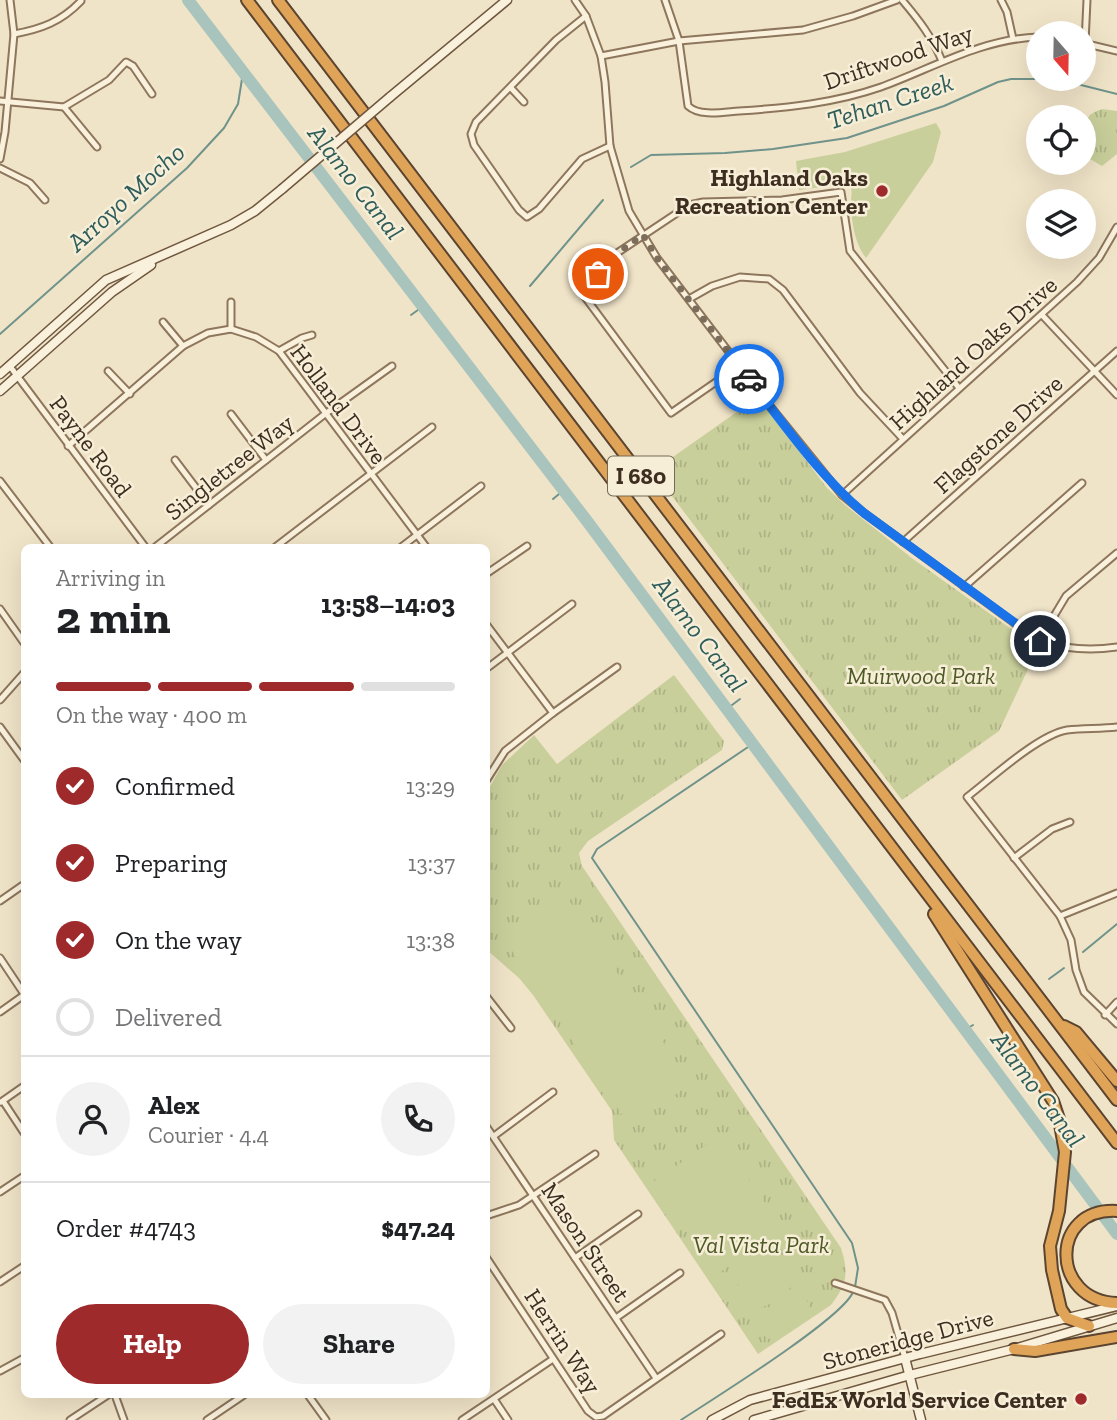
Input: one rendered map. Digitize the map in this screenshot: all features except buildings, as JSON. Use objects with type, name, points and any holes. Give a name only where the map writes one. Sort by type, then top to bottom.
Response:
[{"type":"highway","name":"I 680","points":[[247,0],[1117,1143]]},
{"type":"highway","name":"I 680","points":[[278,0],[1117,1100]]},
{"type":"highway","points":[[918,883],[928,905],[1053,1101],[1065,1152],[1059,1211],[1050,1246],[1050,1257],[1061,1309],[1067,1318],[1089,1326]]},
{"type":"highway","points":[[1059,1024],[1076,1032],[1117,1082]]},
{"type":"highway","points":[[1117,1211],[1091,1214],[1075,1227],[1066,1249],[1066,1261],[1073,1281],[1088,1295],[1117,1304]]},
{"type":"highway","points":[[1014,1349],[1035,1350],[1117,1337]]},
{"type":"main road","points":[[0,374],[99,285],[231,225],[255,211],[507,0]]},
{"type":"main road","points":[[0,391],[112,292],[162,257]]},
{"type":"main road","name":"Stoneridge Drive","points":[[712,1420],[750,1400],[1117,1304]]},
{"type":"main road","name":"Stoneridge Drive","points":[[754,1420],[1117,1318]]},
{"type":"main road","points":[[905,1358],[921,1420]]},
{"type":"street","points":[[0,159],[14,34],[10,0]]},
{"type":"street","points":[[575,0],[586,16],[601,56],[606,82],[610,146],[629,211],[657,258],[825,477],[842,495],[903,542],[1040,641],[1066,648],[1094,651],[1117,647]]},
{"type":"street","points":[[665,0],[679,41]]},
{"type":"street","points":[[601,56],[679,41],[803,30],[899,0],[922,24],[942,61]]},
{"type":"street","points":[[1001,0],[1007,12],[1013,39]]},
{"type":"street","points":[[1086,21],[1087,0]]},
{"type":"street","points":[[14,34],[41,29],[71,11],[81,1]]},
{"type":"street","points":[[586,16],[556,40],[476,122],[471,134],[474,145],[527,218],[539,209],[582,159],[610,146]]},
{"type":"street","name":"Driftwood Way","points":[[679,41],[688,106],[694,111],[716,113],[823,102],[880,87],[971,50],[1026,38]]},
{"type":"street","points":[[1096,46],[1117,51]]},
{"type":"street","points":[[0,102],[64,107],[109,80],[127,62],[133,66],[152,94]]},
{"type":"street","points":[[511,88],[524,102]]},
{"type":"street","points":[[64,107],[97,147]]},
{"type":"street","points":[[0,168],[30,183],[45,200]]},
{"type":"street","points":[[739,366],[671,413],[582,293],[614,255],[689,205],[841,192],[850,251],[959,388]]},
{"type":"street","name":"Highland Oaks Drive","points":[[842,495],[1077,282],[1099,258],[1117,227]]},
{"type":"street","points":[[688,299],[712,286],[740,277],[769,279],[783,290],[860,393],[903,439]]},
{"type":"street","points":[[68,446],[183,346],[208,333],[231,329],[231,302]]},
{"type":"street","points":[[1042,315],[1117,395]]},
{"type":"street","points":[[163,322],[183,346]]},
{"type":"street","name":"Holland Drive","points":[[231,329],[256,337],[279,351],[424,544]]},
{"type":"street","points":[[279,351],[312,335]]},
{"type":"street","name":"Flagstone Drive","points":[[903,542],[1117,351]]},
{"type":"street","name":"Payne Road","points":[[9,365],[143,544]]},
{"type":"street","name":"Singletree Way","points":[[159,544],[325,414],[392,366]]},
{"type":"street","points":[[108,371],[130,394]]},
{"type":"street","points":[[231,414],[266,460]]},
{"type":"street","points":[[279,544],[432,427]]},
{"type":"street","points":[[175,460],[209,505]]},
{"type":"street","points":[[0,481],[48,544]]},
{"type":"street","points":[[964,587],[1082,483]]},
{"type":"street","points":[[405,544],[481,486]]},
{"type":"street","points":[[490,572],[527,546]]},
{"type":"street","points":[[1040,641],[1066,596],[1117,553]]},
{"type":"street","points":[[490,666],[572,604]]},
{"type":"street","points":[[0,609],[21,639]]},
{"type":"street","points":[[490,629],[553,713]]},
{"type":"street","points":[[490,775],[505,751],[617,667]]},
{"type":"street","points":[[0,700],[21,676]]},
{"type":"street","points":[[0,727],[21,756]]},
{"type":"street","points":[[1117,727],[1066,730],[1054,734],[967,797],[1060,916],[1071,940],[1079,982],[1084,992],[1117,1024]]},
{"type":"street","points":[[1014,858],[1052,829],[1070,822]]},
{"type":"street","points":[[0,901],[21,885]]},
{"type":"street","points":[[1060,916],[1117,892]]},
{"type":"street","points":[[0,958],[21,990]]},
{"type":"street","points":[[0,1012],[21,997]]},
{"type":"street","points":[[490,1001],[511,1028]]},
{"type":"street","points":[[1105,1015],[1117,1002]]},
{"type":"street","points":[[21,1088],[1,1102],[21,1129]]},
{"type":"street","points":[[494,1136],[552,1092]]},
{"type":"street","name":"Mason Street","points":[[490,1131],[656,1378]]},
{"type":"street","points":[[490,1215],[519,1205],[595,1154]]},
{"type":"street","points":[[0,1192],[21,1178]]},
{"type":"street","points":[[575,1258],[638,1214]]},
{"type":"street","name":"Herrin Way","points":[[490,1263],[588,1412],[596,1417],[603,1416],[656,1378]]},
{"type":"street","points":[[0,1282],[21,1268]]},
{"type":"street","points":[[616,1318],[680,1273]]},
{"type":"street","points":[[835,1283],[885,1300],[892,1313],[905,1358]]},
{"type":"street","points":[[656,1378],[721,1334]]},
{"type":"street","points":[[462,1420],[553,1359]]},
{"type":"street","points":[[0,1371],[21,1360]]},
{"type":"street","points":[[70,1420],[103,1398]]},
{"type":"street","points":[[116,1398],[124,1420]]},
{"type":"street","points":[[207,1420],[240,1398]]},
{"type":"street","points":[[310,1398],[326,1420]]},
{"type":"street","points":[[494,1399],[508,1420]]},
{"type":"green space","points":[[1102,109],[1117,111],[1117,154],[1102,166],[1096,163],[1096,112]]},
{"type":"green space","name":"Highland Oaks Recreation Center","points":[[936,123],[941,132],[933,162],[866,258],[855,234],[849,184],[841,182],[799,190],[796,161],[845,152]]},
{"type":"green space","name":"Muirwood Park","points":[[758,397],[827,488],[845,505],[913,559],[1038,648],[999,731],[902,800],[653,471]]},
{"type":"green space","name":"Val Vista Park","points":[[674,675],[724,741],[722,750],[588,841],[579,853],[582,866],[841,1248],[845,1278],[831,1305],[758,1354],[614,1140],[612,1111],[533,995],[519,978],[490,953],[490,787],[502,765],[534,735],[557,764]]},
{"type":"green space","points":[[560,897],[571,903],[691,1084],[629,1125],[504,939],[545,899]]},
{"type":"green space","points":[[719,1136],[783,1229],[716,1275],[653,1182]]},
{"type":"green space","points":[[771,1260],[780,1261],[790,1268],[795,1275],[795,1283],[774,1301],[758,1308],[746,1307],[739,1299],[738,1288],[742,1277],[753,1266]]},
{"type":"green space","points":[[795,1294],[807,1300],[810,1313],[774,1338],[767,1339],[758,1328],[757,1321]]},
{"type":"waterway","name":"Alamo Canal","points":[[188,0],[587,521],[1117,1234]]},
{"type":"waterway","name":"Arroyo Mocho","points":[[0,334],[187,168],[224,128],[238,104],[242,79],[238,66]]},
{"type":"waterway","name":"Tehan Creek","points":[[631,167],[651,155],[773,149],[847,138],[944,106],[1011,79],[1046,79],[1117,94]]},
{"type":"waterway","name":"Tehan Creek","points":[[530,286],[603,200]]},
{"type":"waterway","points":[[411,315],[422,307]]},
{"type":"waterway","points":[[553,499],[564,490]]},
{"type":"waterway","points":[[728,708],[740,699]]},
{"type":"waterway","points":[[754,743],[597,849],[592,858],[852,1243],[858,1268],[855,1287]]},
{"type":"waterway","points":[[1083,952],[1117,924]]},
{"type":"waterway","points":[[1049,979],[1064,968]]},
{"type":"waterway","points":[[965,1030],[973,1025]]},
{"type":"waterway","points":[[681,1420],[802,1339],[844,1304],[853,1292]]},
{"type":"way so far","points":[[598,274],[614,255],[643,235],[657,258],[749,379]]},
{"type":"place","name":"Highland Oaks Recreation Center","points":[[882,191]]},
{"type":"place","name":"FedEx World Service Center","points":[[1081,1399]]},
{"type":"route","points":[[749,379],[842,495],[1040,641]]}]
